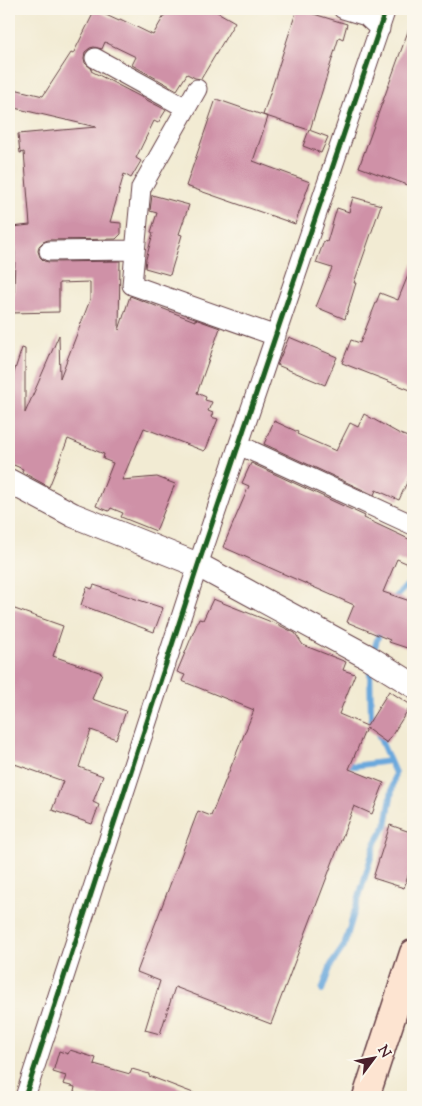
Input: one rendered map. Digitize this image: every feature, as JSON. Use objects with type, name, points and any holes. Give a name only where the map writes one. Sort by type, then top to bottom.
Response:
[{"type":"main road","points":[[366,1097],[413,953]]},
{"type":"street","points":[[343,9],[366,16],[380,28]]},
{"type":"street","points":[[25,1097],[198,566],[386,9]]},
{"type":"street","points":[[95,58],[186,108]]},
{"type":"street","points":[[197,89],[141,188],[132,285],[276,336]]},
{"type":"street","points":[[49,251],[135,250]]},
{"type":"street","points":[[239,446],[413,525]]},
{"type":"street","points":[[9,480],[73,515],[198,566],[368,657],[413,685]]},
{"type":"building","points":[[168,9],[212,9],[235,22],[201,79],[187,74],[177,90],[132,65],[136,57],[105,42],[102,49],[94,47],[85,52],[85,63],[92,69],[91,71],[166,110],[158,123],[154,121],[136,158],[141,161],[131,178],[124,174],[110,222],[121,223],[121,234],[116,239],[48,240],[39,246],[38,251],[44,261],[49,262],[120,261],[119,330],[130,296],[195,321],[195,319],[220,328],[197,393],[206,397],[205,400],[212,402],[208,411],[213,413],[211,417],[218,419],[206,449],[204,451],[144,428],[122,480],[157,477],[175,484],[156,531],[121,517],[123,513],[111,508],[109,511],[96,506],[113,463],[103,459],[104,454],[68,439],[49,487],[22,472],[23,469],[9,463],[9,388],[22,348],[25,349],[25,413],[59,335],[60,378],[90,300],[90,282],[59,283],[59,312],[9,313],[9,295],[14,295],[15,253],[12,227],[30,225],[24,152],[20,153],[18,134],[96,127],[10,107],[14,89],[43,96],[71,53],[73,54],[95,10],[119,21],[120,19],[153,35]]},
{"type":"building","points":[[297,9],[347,24],[343,39],[339,37],[310,130],[263,115]]},
{"type":"building","points":[[411,23],[413,23],[413,187],[359,167]]},
{"type":"building","points":[[216,99],[268,117],[253,161],[310,182],[295,224],[186,186]]},
{"type":"building","points":[[309,130],[328,137],[321,153],[303,146]]},
{"type":"building","points":[[152,195],[189,205],[179,234],[182,235],[170,275],[145,268],[153,233],[151,232],[157,213],[150,211]]},
{"type":"building","points":[[353,197],[381,205],[354,283],[356,283],[345,319],[316,307],[332,268],[316,263],[324,241],[327,242],[337,208],[349,212]]},
{"type":"building","points":[[413,263],[413,391],[342,363],[351,340],[360,343],[380,293],[398,300]]},
{"type":"building","points":[[289,337],[337,357],[325,385],[277,365]]},
{"type":"building","points":[[364,414],[413,439],[413,469],[399,500],[376,490],[374,495],[264,444],[274,421],[298,432],[297,434],[336,451],[350,423],[358,427]]},
{"type":"building","points":[[251,463],[365,516],[364,518],[413,541],[413,566],[397,559],[383,592],[413,602],[413,650],[389,642],[390,640],[347,622],[354,605],[223,547],[249,486],[242,483]]},
{"type":"building","points":[[94,585],[163,608],[154,632],[81,605],[87,587],[92,589]]},
{"type":"building","points":[[213,599],[279,625],[295,633],[303,645],[346,662],[343,670],[355,674],[339,714],[367,726],[389,691],[411,705],[387,743],[366,728],[349,769],[384,783],[372,814],[354,806],[271,1024],[175,987],[160,1034],[145,1030],[160,981],[137,972],[198,811],[211,816],[254,710],[182,681],[185,675],[177,672],[199,619],[203,620]]},
{"type":"building","points":[[9,607],[63,626],[53,656],[102,673],[92,699],[126,711],[116,739],[91,730],[79,767],[103,776],[93,802],[99,805],[92,824],[52,810],[63,781],[9,762]]},
{"type":"building","points":[[390,825],[413,833],[413,860],[404,888],[373,878]]},
{"type":"building","points":[[70,1050],[96,1058],[94,1064],[130,1074],[132,1069],[149,1074],[149,1076],[201,1097],[92,1097],[74,1092],[75,1087],[63,1084],[66,1076],[53,1072],[59,1051],[68,1054]]},
{"type":"waterway","points":[[391,602],[413,579]]},
{"type":"waterway","points":[[373,653],[381,627]]},
{"type":"waterway","points":[[322,990],[331,965],[344,946],[375,844],[386,825],[395,773],[371,718],[370,665]]},
{"type":"waterway","points":[[344,762],[354,766],[389,761]]},
{"type":"cycle path","points":[[25,1097],[198,565],[386,9]]}]
